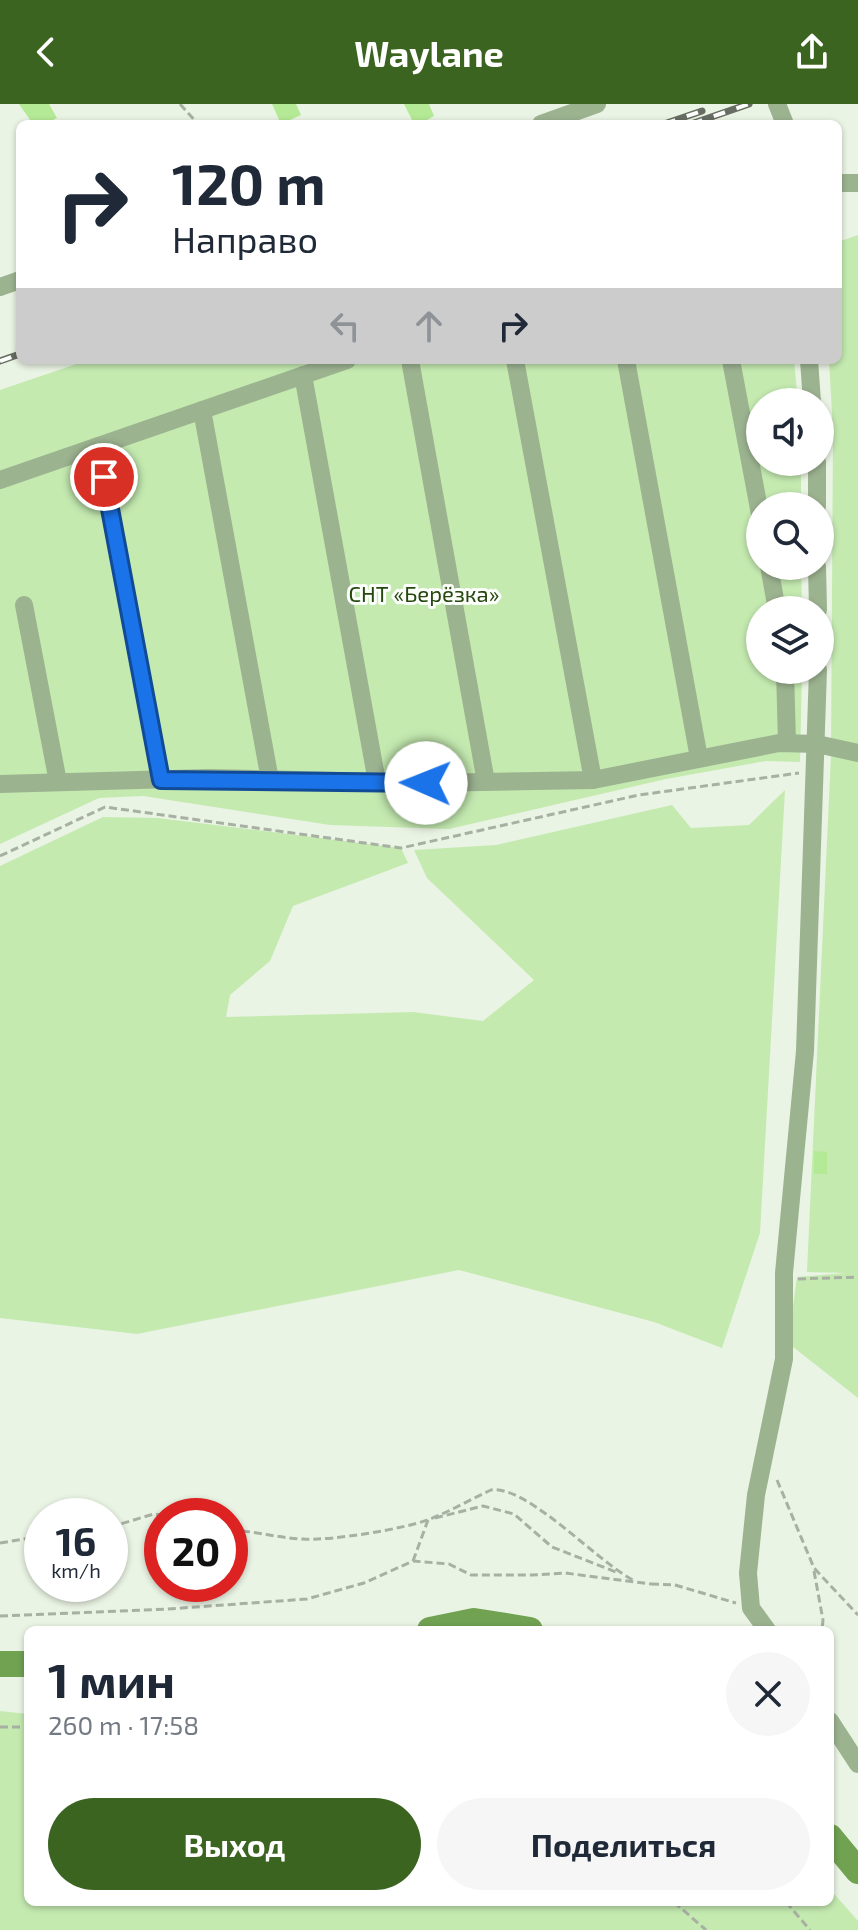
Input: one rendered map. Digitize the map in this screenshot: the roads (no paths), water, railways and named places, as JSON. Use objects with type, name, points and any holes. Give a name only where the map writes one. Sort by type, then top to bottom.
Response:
[{"type":"street","points":[[552,120],[597,104]]},
{"type":"street","points":[[0,480],[335,364]]},
{"type":"street","points":[[411,364],[486,782]]},
{"type":"street","points":[[516,364],[593,780]]},
{"type":"street","points":[[627,364],[699,758]]},
{"type":"street","points":[[732,364],[756,492]]},
{"type":"street","points":[[809,364],[811,388]]},
{"type":"street","points":[[303,375],[377,782]]},
{"type":"street","points":[[202,410],[270,780]]},
{"type":"street","points":[[98,446],[161,780]]},
{"type":"street","points":[[24,605],[58,782]]},
{"type":"street","points":[[785,684],[787,743]]},
{"type":"street","points":[[764,1626],[751,1608],[748,1573],[756,1495],[784,1359],[784,1280],[805,1051],[818,684]]},
{"type":"street","points":[[0,784],[161,780],[593,780],[787,743],[817,744],[858,753]]},
{"type":"street","points":[[834,1727],[858,1764]]},
{"type":"waterway","points":[[450,1626],[474,1621],[505,1626]]},
{"type":"waterway","points":[[0,1664],[24,1664]]},
{"type":"waterway","points":[[834,1842],[858,1871]]},
{"type":"railway","points":[[703,120],[749,104]]},
{"type":"railway","points":[[676,120],[702,111]]},
{"type":"railway","points":[[0,361],[16,355]]},
{"type":"park label","name":"СНТ «Берёзка»","points":[[424,594]]}]
